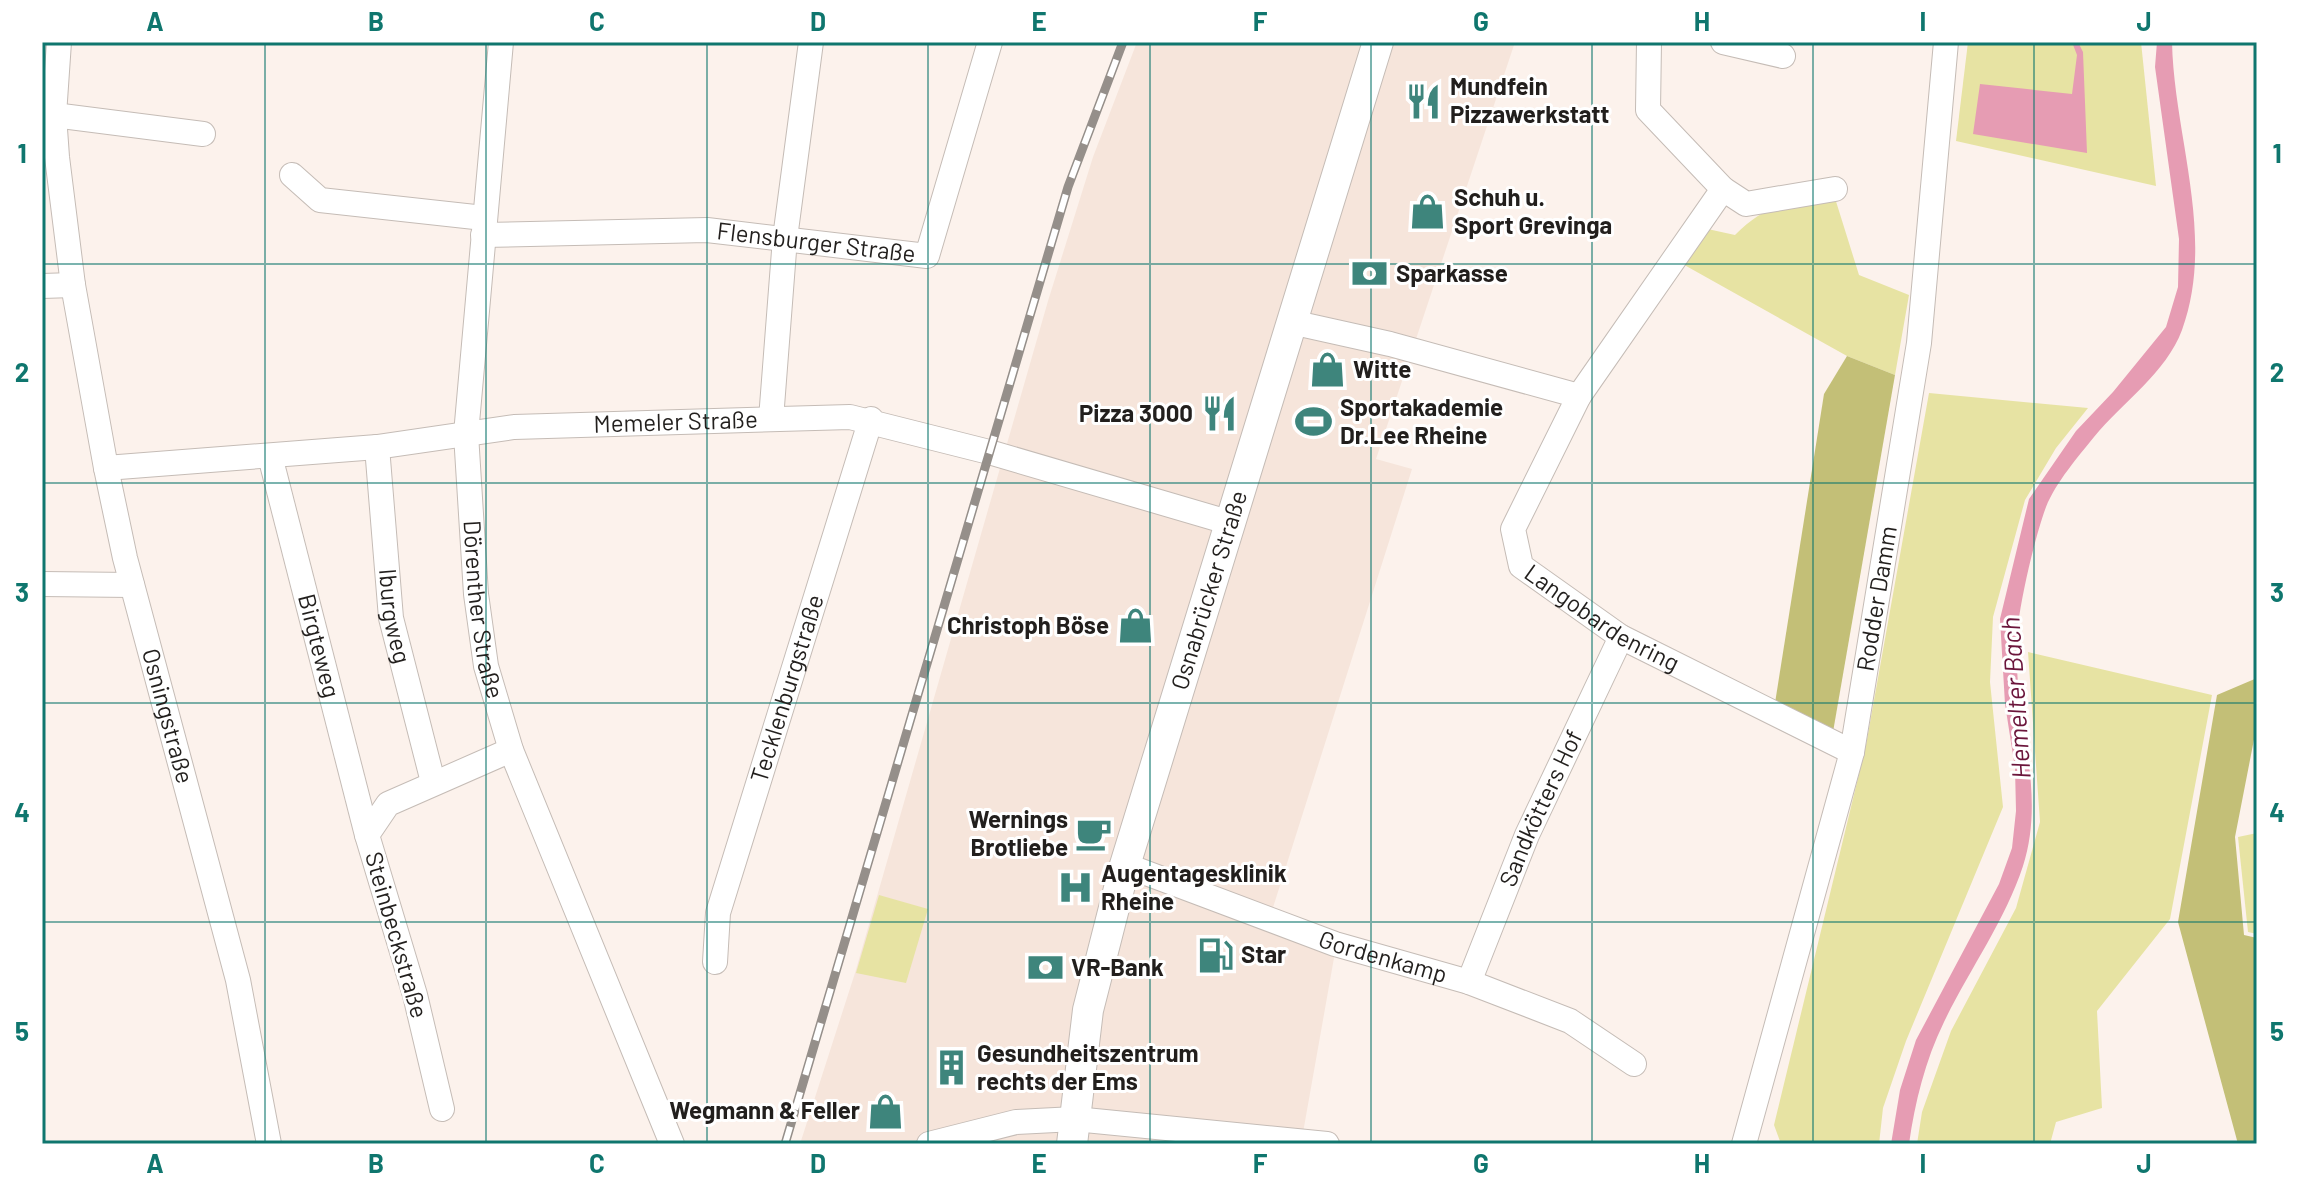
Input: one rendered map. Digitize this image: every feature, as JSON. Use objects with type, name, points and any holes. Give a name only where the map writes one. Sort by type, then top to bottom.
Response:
[{"type":"main road","name":"Osnabrücker Straße","points":[[1074,1131],[1088,1010],[1125,865],[1378,42]]},
{"type":"street","name":"Osningstraße","points":[[59,42],[54,115],[73,285],[106,468],[132,585],[238,980],[269,1144]]},
{"type":"street","name":"Dörenther Straße","points":[[501,42],[466,434],[476,594],[486,666],[511,750],[672,1144]]},
{"type":"street","points":[[771,419],[785,238],[811,42]]},
{"type":"street","name":"Flensburger Straße","points":[[292,175],[320,200],[483,227],[707,230],[927,256],[990,42]]},
{"type":"street","points":[[1649,42],[1648,110],[1723,189],[1746,204],[1835,189]]},
{"type":"street","points":[[1723,42],[1783,56]]},
{"type":"street","name":"Rodder Damm","points":[[1744,1144],[1852,752],[1919,343],[1946,42]]},
{"type":"street","points":[[54,115],[203,134]]},
{"type":"street","name":"Langobardenring","points":[[1723,189],[1579,396],[1513,529],[1521,566],[1621,637],[1852,752]]},
{"type":"street","points":[[42,286],[73,285]]},
{"type":"street","points":[[1291,322],[1390,344],[1579,396]]},
{"type":"street","name":"Memeler Straße","points":[[106,468],[377,447],[514,427],[871,419],[1231,523]]},
{"type":"street","name":"Tecklenburgstraße","points":[[715,962],[718,913],[871,419]]},
{"type":"street","name":"Iburgweg","points":[[377,447],[391,618],[433,782]]},
{"type":"street","name":"Birgteweg","points":[[270,456],[367,835]]},
{"type":"street","points":[[42,584],[132,585]]},
{"type":"street","name":"Sandkötters Hof","points":[[1469,982],[1527,835],[1621,637]]},
{"type":"street","name":"Steinbeckstraße","points":[[442,1109],[415,995],[367,835],[388,804],[511,750]]},
{"type":"street","name":"Gordenkamp","points":[[1125,865],[1335,944],[1469,982],[1570,1021],[1634,1064]]},
{"type":"street","points":[[929,1144],[1016,1122],[1074,1131],[1327,1144]]},
{"type":"shaded area","points":[[1137,42],[1515,42],[1376,459],[1412,469],[1270,917],[1337,941],[1301,1144],[800,1144],[855,973],[1048,301],[1093,157]]},
{"type":"shaded area","points":[[1968,42],[2141,42],[2156,186],[1956,141]]},
{"type":"shaded area","points":[[1834,195],[1859,275],[1909,295],[1895,375],[1847,356],[1679,262],[1703,228],[1735,235],[1758,216],[1780,205]]},
{"type":"shaded area","points":[[1847,356],[1895,375],[1833,732],[1775,703],[1824,394]]},
{"type":"shaded area","points":[[1929,393],[2088,408],[2056,448],[2025,500],[1993,617],[1990,682],[2003,807],[1906,1041],[1883,1108],[1879,1144],[1781,1144],[1774,1125],[1866,745]]},
{"type":"shaded area","points":[[2028,652],[2212,695],[2170,919],[2097,1011],[2102,1108],[2056,1122],[2050,1144],[1917,1144],[1922,1112],[1951,1031],[2016,908],[2040,822]]},
{"type":"shaded area","points":[[2257,678],[2257,724],[2235,837],[2244,935],[2257,938],[2257,1144],[2238,1144],[2178,922],[2217,695]]},
{"type":"shaded area","points":[[2257,833],[2257,934],[2248,932],[2238,837]]},
{"type":"shaded area","points":[[879,895],[928,909],[906,983],[856,973]]},
{"type":"water","points":[[2072,42],[2078,42],[2083,52],[2087,153],[1973,134],[1980,84],[2072,94],[2077,55]]},
{"type":"water","name":"Hemelter Bach","points":[[2157,42],[2172,42],[2194,223],[2195,259],[2191,295],[2182,330],[2166,360],[2094,437],[2061,479],[2046,507],[2029,565],[2016,655],[2032,806],[2030,836],[2023,866],[2007,906],[1937,1037],[1922,1082],[1909,1144],[1891,1144],[1900,1090],[1916,1040],[1999,884],[2012,848],[2016,811],[2015,768],[2005,704],[2000,619],[2029,499],[2076,431],[2113,392],[2166,327],[2178,287],[2179,239],[2155,67]]},
{"type":"railway","points":[[785,1144],[1068,187],[1123,42]]},
{"type":"place","name":"Mundfein Pizzawerkstatt","points":[[1424,101]]},
{"type":"place","name":"Schuh u. Sport Grevinga","points":[[1428,212]]},
{"type":"place","name":"Sparkasse","points":[[1370,274]]},
{"type":"place","name":"Witte","points":[[1327,370]]},
{"type":"place","name":"Pizza 3000","points":[[1219,414]]},
{"type":"place","name":"Sportakademie Dr.Lee Rheine","points":[[1314,422]]},
{"type":"place","name":"Christoph Böse","points":[[1135,626]]},
{"type":"place","name":"Wernings Brotliebe","points":[[1094,834]]},
{"type":"place","name":"Augentagesklinik Rheine","points":[[1075,888]]},
{"type":"place","name":"Star","points":[[1215,955]]},
{"type":"place","name":"VR-Bank","points":[[1045,968]]},
{"type":"place","name":"Gesundheitszentrum rechts der Ems","points":[[951,1068]]},
{"type":"place","name":"Wegmann & Feller","points":[[886,1111]]}]
